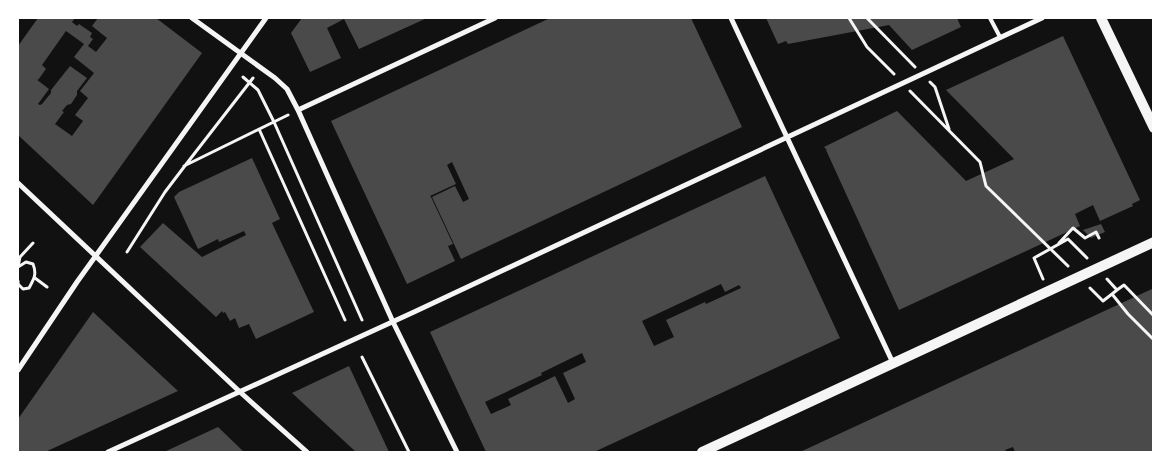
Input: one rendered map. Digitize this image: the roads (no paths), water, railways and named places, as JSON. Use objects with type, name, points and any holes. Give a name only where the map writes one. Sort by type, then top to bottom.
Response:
[{"type":"main road","points":[[1101,18],[1154,128]]},
{"type":"main road","points":[[702,452],[1154,242]]},
{"type":"street","points":[[192,18],[284,85],[291,94],[393,322],[457,452]]},
{"type":"street","points":[[18,370],[77,282],[266,18]]},
{"type":"street","points":[[298,110],[495,18]]},
{"type":"street","points":[[732,18],[893,364]]},
{"type":"street","points":[[108,452],[393,322],[1042,18]]},
{"type":"street","points":[[18,183],[240,392],[307,452]]},
{"type":"lane","points":[[990,18],[1000,37]]}]
